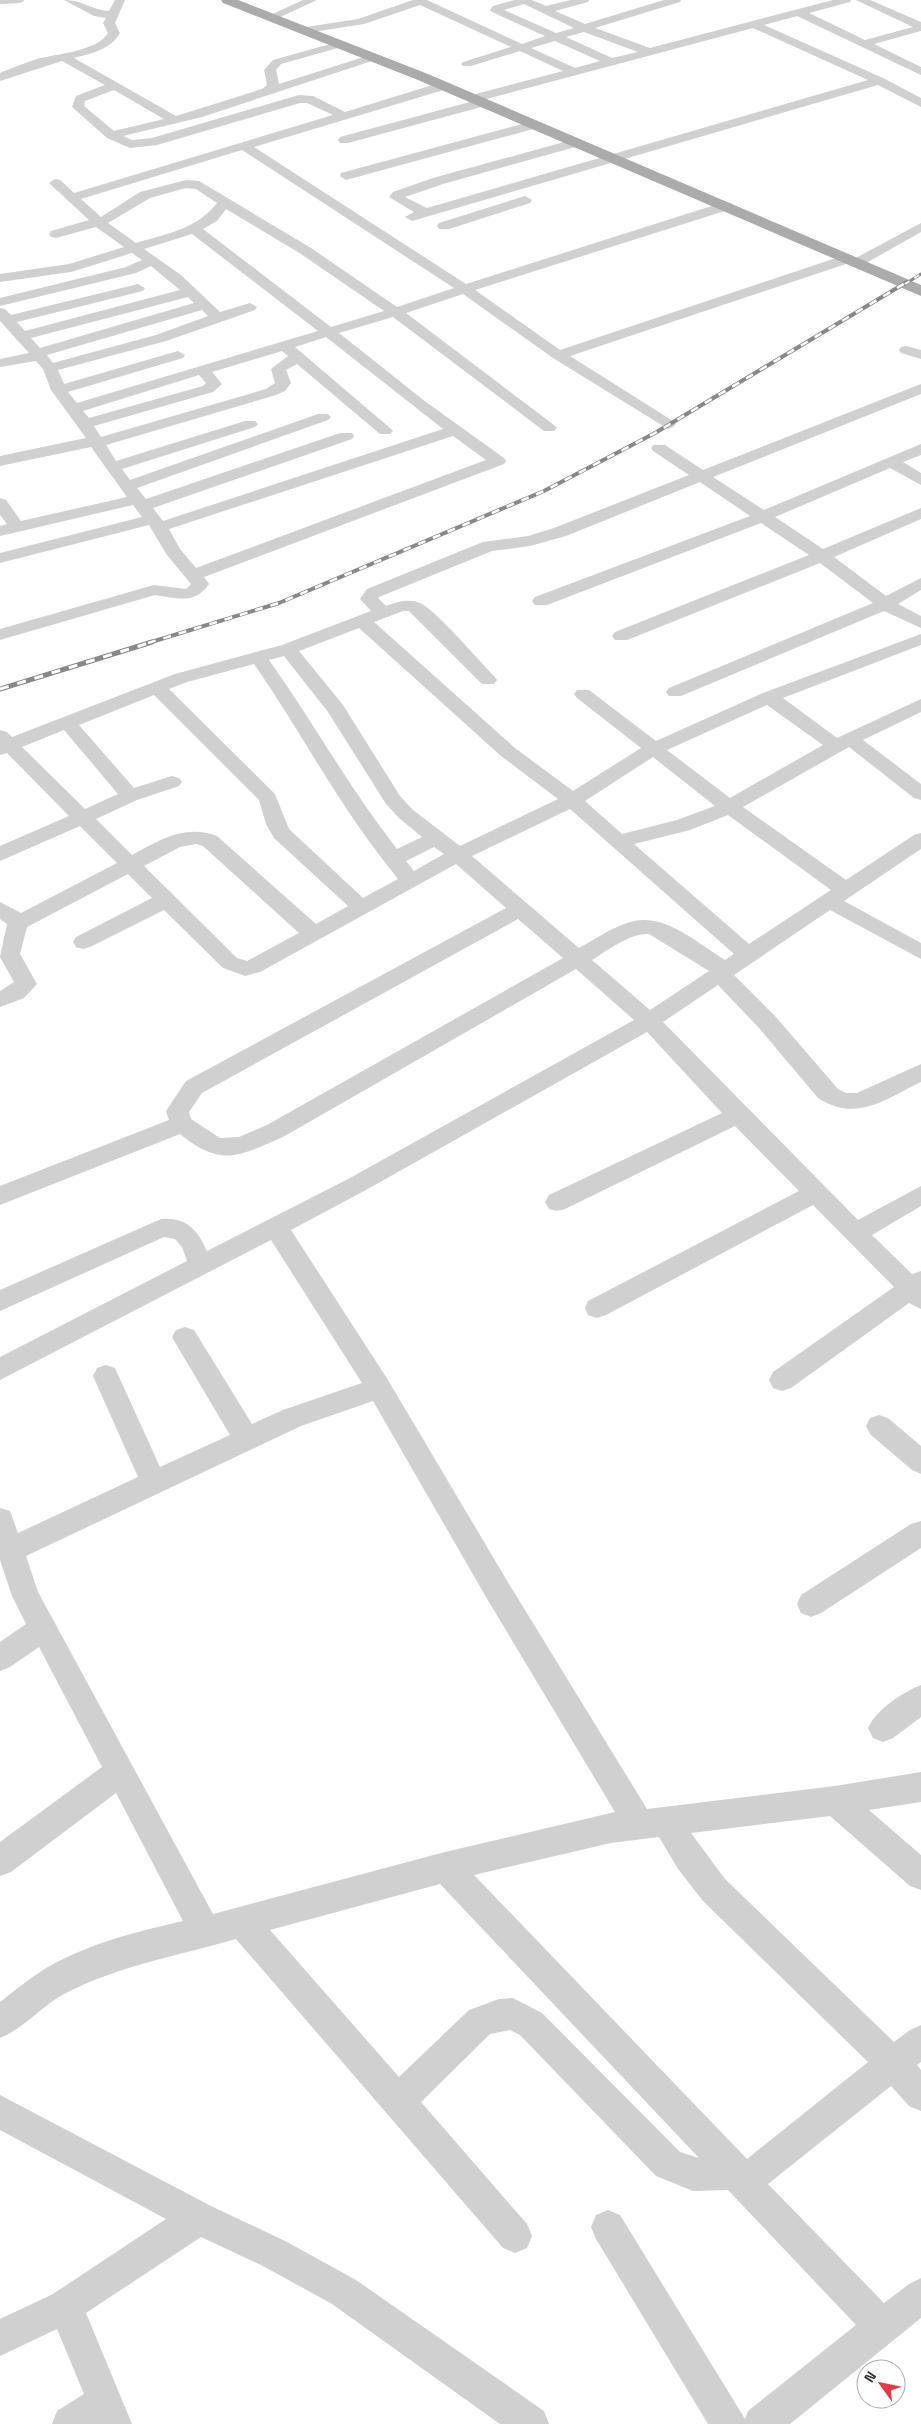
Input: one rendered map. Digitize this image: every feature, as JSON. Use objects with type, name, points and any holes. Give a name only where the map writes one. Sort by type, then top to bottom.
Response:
[{"type":"main road","points":[[227,0],[374,57],[921,291]]},
{"type":"street","points":[[4,1],[20,0]]},
{"type":"street","points":[[69,0],[98,14],[113,15]]},
{"type":"street","points":[[0,77],[62,56],[90,49],[113,38],[114,33],[109,23],[120,0]]},
{"type":"street","points":[[272,17],[312,0]]},
{"type":"street","points":[[609,62],[496,10],[497,8],[523,0],[584,28],[647,51]]},
{"type":"street","points":[[544,10],[584,0]]},
{"type":"street","points":[[467,64],[676,0]]},
{"type":"street","points":[[344,140],[647,51],[846,0]]},
{"type":"street","points":[[861,0],[921,27]]},
{"type":"street","points":[[306,30],[360,22],[426,1],[572,72]]},
{"type":"street","points":[[796,12],[919,68]]},
{"type":"street","points":[[752,24],[879,81],[921,103]]},
{"type":"street","points":[[863,44],[921,27]]},
{"type":"street","points":[[264,94],[273,86],[270,70],[277,62],[341,44]]},
{"type":"street","points":[[62,56],[173,119]]},
{"type":"street","points":[[111,135],[198,114],[374,57]]},
{"type":"street","points":[[412,217],[879,81]]},
{"type":"street","points":[[115,86],[87,96],[78,102],[78,107],[103,126],[111,135],[135,144],[165,140],[299,99],[309,99],[345,116]]},
{"type":"street","points":[[71,198],[443,86]]},
{"type":"street","points":[[346,176],[533,125]]},
{"type":"street","points":[[165,140],[202,158]]},
{"type":"street","points":[[426,213],[396,197],[438,181],[574,143]]},
{"type":"street","points":[[244,146],[463,288],[558,355],[668,424]]},
{"type":"street","points":[[613,173],[632,167]]},
{"type":"street","points":[[54,183],[99,222],[176,278],[217,317]]},
{"type":"street","points":[[56,234],[116,216],[140,197],[186,184],[199,185],[306,251],[395,312],[549,428]]},
{"type":"street","points":[[444,226],[538,196]]},
{"type":"street","points":[[0,278],[71,268],[194,229],[212,218],[224,202]]},
{"type":"street","points":[[72,409],[283,344],[395,312],[463,288],[726,206]]},
{"type":"street","points":[[558,355],[852,261],[921,227]]},
{"type":"street","points":[[194,229],[238,259],[453,431],[498,461],[411,492],[326,527],[194,575]]},
{"type":"street","points":[[0,302],[130,270],[152,261]]},
{"type":"street","points":[[0,635],[154,590],[165,591],[177,596],[200,587],[199,581],[173,551],[156,523],[112,467],[85,424],[72,409],[59,390],[50,368],[4,316],[138,288]]},
{"type":"street","points":[[21,336],[189,292]]},
{"type":"street","points":[[0,363],[37,355],[204,305]]},
{"type":"street","points":[[50,368],[161,338],[250,307]]},
{"type":"street","points":[[283,344],[385,431]]},
{"type":"street","points":[[906,350],[921,355]]},
{"type":"street","points":[[59,390],[178,355]]},
{"type":"street","points":[[0,461],[97,442],[271,392],[280,388],[283,383],[278,369],[298,357]]},
{"type":"street","points":[[85,424],[208,389],[214,384],[202,369]]},
{"type":"street","points":[[382,612],[369,600],[373,593],[489,546],[530,541],[560,532],[921,389]]},
{"type":"street","points":[[135,497],[323,417]]},
{"type":"street","points":[[112,467],[250,424]]},
{"type":"street","points":[[0,558],[156,523],[331,472],[453,431]]},
{"type":"street","points":[[0,531],[281,460],[346,436]]},
{"type":"street","points":[[659,448],[822,556],[885,604],[921,623]]},
{"type":"street","points":[[541,601],[652,557],[764,516],[921,449]]},
{"type":"street","points":[[891,462],[921,480]]},
{"type":"street","points":[[0,503],[18,527]]},
{"type":"street","points":[[621,636],[822,556],[921,512]]},
{"type":"street","points":[[676,692],[885,604],[921,583]]},
{"type":"street","points":[[488,680],[419,609],[401,606],[288,649],[181,678],[67,722],[4,743],[82,816],[230,963],[245,969],[253,967],[458,855],[572,800],[653,749],[769,697],[921,638]]},
{"type":"street","points":[[362,621],[508,752],[572,800],[749,956]]},
{"type":"street","points":[[288,649],[336,709],[394,800],[406,814],[437,837],[521,908],[576,959],[649,1021],[816,1194],[855,1233],[917,1289],[782,1380]]},
{"type":"street","points":[[259,658],[297,713],[327,764],[366,823],[411,881]]},
{"type":"street","points":[[156,688],[268,798],[281,833],[362,908]]},
{"type":"street","points":[[583,694],[728,806],[837,895],[921,952]]},
{"type":"street","points":[[769,697],[843,742],[921,794]]},
{"type":"street","points":[[618,841],[683,825],[728,806],[843,742],[921,705]]},
{"type":"street","points":[[67,722],[130,796]]},
{"type":"street","points":[[0,854],[82,816],[130,796],[172,782]]},
{"type":"street","points":[[0,909],[18,921],[34,917],[173,842],[187,837],[200,837],[210,841],[314,934]]},
{"type":"street","points":[[394,858],[437,837]]},
{"type":"street","points":[[0,1369],[367,1180],[649,1021],[921,840]]},
{"type":"street","points":[[83,942],[166,900]]},
{"type":"street","points":[[521,908],[194,1087],[177,1111],[182,1124],[212,1145],[222,1148],[241,1145],[267,1134],[618,935],[647,927],[662,931],[723,973],[826,1092],[838,1100],[851,1103],[861,1101],[921,1072]]},
{"type":"street","points":[[0,999],[23,989],[26,984],[9,954],[18,921]]},
{"type":"street","points":[[556,1202],[738,1115]]},
{"type":"street","points":[[0,1196],[182,1124]]},
{"type":"street","points":[[597,1308],[816,1194]]},
{"type":"street","points":[[855,1233],[921,1195]]},
{"type":"street","points":[[276,1227],[379,1388],[496,1588],[652,1822],[689,1858],[714,1890],[892,2063],[921,2094]]},
{"type":"street","points":[[0,1301],[161,1228],[179,1228],[187,1234],[201,1265]]},
{"type":"street","points":[[185,1337],[247,1439]]},
{"type":"street","points":[[106,1376],[154,1484]]},
{"type":"street","points":[[10,1550],[292,1418],[379,1388]]},
{"type":"street","points":[[879,1426],[921,1462]]},
{"type":"street","points":[[0,1520],[26,1596],[206,1932]]},
{"type":"street","points":[[811,1604],[921,1533]]},
{"type":"street","points":[[0,1658],[42,1628]]},
{"type":"street","points":[[883,1728],[921,1699]]},
{"type":"street","points":[[0,1861],[120,1772]]},
{"type":"street","points":[[0,2022],[52,1983],[100,1960],[143,1946],[206,1932],[445,1866],[611,1828],[835,1801],[921,1787]]},
{"type":"street","points":[[835,1801],[921,1875]]},
{"type":"street","points":[[445,1866],[739,2178],[882,2326]]},
{"type":"street","points":[[242,1922],[515,2236]]},
{"type":"street","points":[[398,2101],[480,2021],[499,2015],[513,2014],[531,2024],[668,2164],[680,2172],[695,2176],[739,2178],[921,2041]]},
{"type":"street","points":[[0,2112],[199,2218],[275,2254],[344,2292],[531,2424]]},
{"type":"street","points":[[0,2338],[65,2306],[199,2218]]},
{"type":"street","points":[[608,2227],[729,2424]]},
{"type":"street","points":[[761,2424],[921,2296]]},
{"type":"street","points":[[65,2306],[110,2413],[70,2424]]},
{"type":"railway","points":[[905,284],[921,274]]},
{"type":"railway","points":[[148,643],[279,603],[544,491],[655,433],[907,282]]},
{"type":"railway","points":[[0,689],[152,642]]}]
